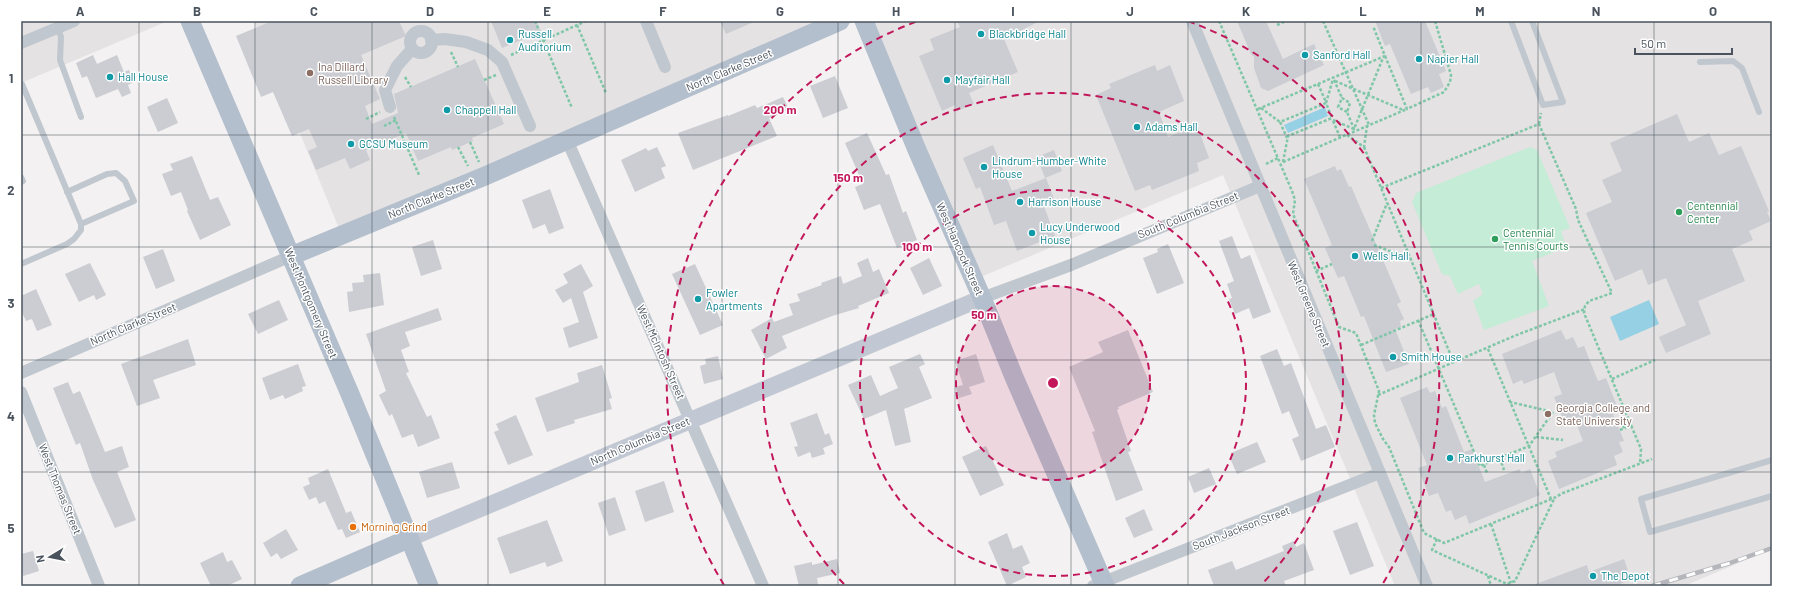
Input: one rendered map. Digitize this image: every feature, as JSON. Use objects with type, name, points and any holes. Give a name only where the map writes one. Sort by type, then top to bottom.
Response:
[{"type":"main road","name":"West Montgomery Street","points":[[190,21],[350,394],[408,539],[429,586]]},
{"type":"main road","name":"North Clarke Street","points":[[291,256],[567,140],[840,21]]},
{"type":"main road","name":"West Hancock Street","points":[[864,21],[917,150],[982,298],[1100,585]]},
{"type":"main road","name":"North Columbia Street","points":[[300,586],[408,539]]},
{"type":"street","points":[[21,44],[74,21]]},
{"type":"street","points":[[646,21],[665,67]]},
{"type":"street","name":"West Greene Street","points":[[1192,21],[1427,586]]},
{"type":"street","points":[[414,26],[426,32],[432,40],[430,48],[425,52],[418,53],[412,49],[410,39],[414,26]]},
{"type":"street","points":[[432,40],[445,39],[466,42],[488,50],[499,60],[530,126]]},
{"type":"street","points":[[390,107],[385,90],[397,66],[412,49]]},
{"type":"street","name":"West McIntosh Street","points":[[567,140],[691,419],[763,586]]},
{"type":"street","name":"South Columbia Street","points":[[982,298],[1071,265],[1260,186]]},
{"type":"street","name":"North Clarke Street","points":[[21,373],[291,256]]},
{"type":"street","name":"North Columbia Street","points":[[408,539],[982,298]]},
{"type":"street","name":"West Thomas Street","points":[[21,392],[99,586]]},
{"type":"street","name":"South Jackson Street","points":[[1100,585],[1380,473]]},
{"type":"lane","points":[[1511,21],[1542,105],[1563,102],[1532,21]]},
{"type":"lane","points":[[58,28],[61,36],[60,60],[81,117]]},
{"type":"lane","points":[[1700,62],[1733,61],[1742,68],[1759,112]]},
{"type":"lane","points":[[21,85],[22,84],[81,224],[81,230],[74,239],[67,244],[21,264]]},
{"type":"lane","points":[[67,192],[107,174],[116,173],[125,181],[134,201],[81,224]]},
{"type":"lane","points":[[21,177],[23,182],[21,182]]},
{"type":"lane","points":[[1772,460],[1641,498],[1650,532],[1772,496]]},
{"type":"path","points":[[535,21],[572,108]]},
{"type":"path","points":[[499,60],[586,21]]},
{"type":"path","points":[[1219,21],[1251,98],[1260,109],[1280,122],[1287,138],[1282,162]]},
{"type":"path","points":[[1277,25],[1286,21]]},
{"type":"path","points":[[1323,21],[1368,125],[1364,147],[1454,363]]},
{"type":"path","points":[[1282,162],[1346,135],[1354,130],[1408,109],[1444,92],[1450,82],[1451,75],[1435,21]]},
{"type":"path","points":[[577,25],[606,93]]},
{"type":"path","points":[[1373,26],[1384,57],[1408,109]]},
{"type":"path","points":[[1260,109],[1318,84],[1334,80],[1346,73],[1384,57]]},
{"type":"path","points":[[1354,130],[1367,95],[1384,57]]},
{"type":"path","points":[[1280,122],[1326,103],[1334,80]]},
{"type":"path","points":[[1334,80],[1404,110]]},
{"type":"path","points":[[1334,80],[1342,98],[1350,103],[1347,112],[1354,130]]},
{"type":"path","points":[[1318,84],[1340,137]]},
{"type":"path","points":[[1342,98],[1338,107],[1347,112]]},
{"type":"path","points":[[366,119],[390,107],[419,175]]},
{"type":"path","points":[[1260,109],[1278,158],[1282,162],[1295,200],[1293,214],[1339,327],[1356,333],[1379,391],[1374,415],[1375,423],[1389,447],[1424,533],[1444,543],[1553,499],[1563,493],[1652,459]]},
{"type":"path","points":[[1287,138],[1288,136],[1332,119],[1354,130]]},
{"type":"path","points":[[384,126],[396,120]]},
{"type":"path","points":[[1381,188],[1539,124],[1576,209],[1578,220],[1612,293],[1589,301],[1585,306],[1584,312],[1642,449],[1640,464]]},
{"type":"path","points":[[1346,135],[1364,147]]},
{"type":"path","points":[[470,142],[474,151]]},
{"type":"path","points":[[458,147],[463,156]]},
{"type":"path","points":[[1266,164],[1278,158]]},
{"type":"path","points":[[1372,240],[1387,202]]},
{"type":"path","points":[[1374,245],[1411,259]]},
{"type":"path","points":[[1316,271],[1332,264]]},
{"type":"path","points":[[1378,395],[1488,349],[1514,336],[1585,309]]},
{"type":"path","points":[[1361,345],[1434,314]]},
{"type":"path","points":[[1418,320],[1480,466],[1529,446],[1553,412],[1510,402]]},
{"type":"path","points":[[1437,539],[1432,550],[1508,584],[1515,582],[1553,499],[1488,349]]},
{"type":"path","points":[[1612,379],[1655,360]]},
{"type":"path","points":[[1618,424],[1621,422],[1624,428]]},
{"type":"path","points":[[1620,430],[1632,425]]},
{"type":"path","points":[[1536,437],[1563,440]]},
{"type":"path","points":[[1500,458],[1504,470]]},
{"type":"path","points":[[1484,465],[1487,473]]},
{"type":"path","points":[[1491,524],[1511,583]]},
{"type":"path","points":[[1487,575],[1491,586]]},
{"type":"shaded area","points":[[21,21],[168,21],[21,83]]},
{"type":"shaded area","points":[[254,21],[856,21],[345,243]]},
{"type":"shaded area","name":"Georgia College and State University","points":[[862,21],[1772,21],[1772,549],[1684,586],[1395,586],[1223,175],[976,279]]},
{"type":"green space","name":"Centennial Tennis Courts","points":[[1530,147],[1537,150],[1570,228],[1561,231],[1566,247],[1532,261],[1549,306],[1484,330],[1473,301],[1483,294],[1479,284],[1458,294],[1450,276],[1442,274],[1412,202],[1416,193]]},
{"type":"water","points":[[1325,107],[1328,116],[1288,133],[1284,125]]},
{"type":"water","points":[[1649,300],[1659,324],[1620,341],[1610,317]]},
{"type":"building","points":[[272,21],[399,21],[406,36],[361,55],[380,99],[365,106],[372,124],[398,113],[394,94],[475,59],[504,124],[472,138],[473,141],[452,150],[451,147],[418,161],[406,133],[366,150],[370,160],[350,169],[345,158],[316,170],[308,151],[317,147],[309,129],[292,136],[273,92],[261,97],[236,36]]},
{"type":"building","name":"Russell Auditorium","points":[[491,21],[536,21],[541,32],[502,48]]},
{"type":"building","points":[[720,21],[756,21],[726,34]]},
{"type":"building","points":[[957,21],[1040,21],[1004,39],[1018,72],[969,93],[974,104],[957,111],[955,105],[942,111],[919,56],[934,50],[930,39],[960,27]]},
{"type":"building","name":"Sanford Hall","points":[[1237,21],[1266,21],[1283,59],[1314,44],[1324,65],[1268,91],[1261,88],[1254,68],[1254,57],[1251,54]]},
{"type":"building","name":"Napier Hall","points":[[1375,21],[1425,21],[1446,71],[1439,74],[1444,87],[1431,93],[1428,87],[1411,94],[1390,44],[1385,46]]},
{"type":"building","name":"Hall House","points":[[93,55],[97,64],[117,55],[124,72],[129,70],[134,82],[128,85],[131,93],[122,97],[118,89],[96,98],[87,76],[82,78],[76,63]]},
{"type":"building","name":"Adams Hall","points":[[1155,65],[1157,71],[1170,65],[1184,101],[1159,112],[1168,137],[1197,125],[1209,158],[1197,163],[1199,171],[1152,190],[1150,185],[1135,191],[1096,95],[1111,88],[1109,84]]},
{"type":"building","points":[[835,76],[848,108],[823,118],[810,86]]},
{"type":"building","points":[[783,97],[789,110],[769,118],[777,136],[693,170],[678,133],[755,105],[757,108]]},
{"type":"building","points":[[167,98],[178,123],[158,132],[147,107]]},
{"type":"building","name":"Centennial Center","points":[[1677,114],[1689,142],[1709,133],[1719,155],[1741,146],[1769,211],[1767,212],[1771,221],[1749,231],[1753,240],[1732,249],[1745,281],[1698,301],[1711,334],[1666,353],[1659,337],[1686,325],[1666,278],[1648,285],[1642,269],[1615,281],[1586,213],[1612,202],[1602,180],[1622,171],[1610,143]]},
{"type":"building","points":[[867,133],[886,175],[889,174],[903,213],[906,211],[917,240],[897,248],[880,204],[864,210],[855,187],[863,184],[845,143]]},
{"type":"building","points":[[993,145],[1012,191],[1046,178],[1055,202],[1044,206],[1055,236],[1017,251],[1006,221],[994,225],[980,187],[976,189],[963,158]]},
{"type":"building","points":[[657,147],[666,166],[661,168],[665,178],[635,192],[621,160],[646,148],[648,151]]},
{"type":"building","points":[[1054,150],[1062,171],[1045,178],[1037,157]]},
{"type":"building","points":[[192,156],[210,200],[218,197],[231,225],[200,240],[187,211],[188,210],[181,192],[171,196],[162,174],[173,170],[170,164]]},
{"type":"building","name":"Wells Hall","points":[[1335,166],[1337,171],[1341,169],[1349,187],[1351,186],[1401,302],[1397,304],[1404,319],[1400,321],[1401,327],[1395,329],[1409,364],[1386,372],[1364,316],[1361,317],[1344,276],[1338,278],[1325,248],[1332,245],[1304,179]]},
{"type":"building","points":[[550,189],[564,228],[549,234],[545,224],[533,229],[522,200]]},
{"type":"building","points":[[1232,236],[1241,259],[1250,255],[1271,312],[1253,319],[1249,308],[1235,314],[1229,299],[1232,298],[1227,284],[1234,281],[1219,241]]},
{"type":"building","points":[[433,240],[442,269],[421,276],[412,247]]},
{"type":"building","points":[[1168,244],[1184,283],[1157,294],[1143,258],[1158,252],[1157,249]]},
{"type":"building","points":[[163,249],[175,281],[156,289],[143,257]]},
{"type":"building","points":[[868,258],[873,272],[879,269],[889,293],[858,306],[859,308],[832,316],[782,336],[787,348],[766,359],[751,330],[772,318],[774,322],[793,315],[789,304],[800,301],[797,294],[841,276],[843,284],[862,276],[857,263]]},
{"type":"building","points":[[929,258],[942,286],[923,295],[910,268]]},
{"type":"building","points":[[90,263],[106,295],[96,300],[94,295],[79,302],[65,274]]},
{"type":"building","points":[[581,264],[593,286],[583,292],[598,338],[569,348],[563,328],[579,322],[571,298],[563,303],[555,290],[568,283],[563,274]]},
{"type":"building","name":"Fowler Apartments","points":[[695,264],[723,325],[700,335],[672,274]]},
{"type":"building","points":[[380,273],[384,305],[349,312],[347,292],[353,291],[352,283],[364,282],[363,275]]},
{"type":"building","points":[[36,289],[52,325],[37,331],[32,319],[26,321],[21,310],[21,296]]},
{"type":"building","points":[[279,300],[288,320],[258,334],[248,314]]},
{"type":"building","points":[[438,308],[442,320],[405,332],[410,346],[401,350],[409,372],[406,373],[427,417],[431,415],[440,438],[418,447],[413,434],[402,438],[392,414],[389,416],[379,395],[386,391],[366,334]]},
{"type":"building","points":[[1128,330],[1153,392],[1118,407],[1119,409],[1117,410],[1131,451],[1128,452],[1143,490],[1116,501],[1092,432],[1095,431],[1069,367],[1103,352],[1098,342]]},
{"type":"building","points":[[1561,330],[1566,340],[1573,337],[1578,348],[1584,346],[1598,381],[1606,378],[1617,406],[1611,409],[1624,441],[1619,442],[1623,452],[1614,456],[1617,465],[1559,489],[1548,461],[1557,457],[1555,452],[1583,441],[1575,420],[1565,424],[1554,397],[1562,394],[1554,372],[1524,384],[1522,380],[1513,384],[1502,354]]},
{"type":"building","points":[[188,339],[196,365],[153,380],[160,398],[137,406],[121,364]]},
{"type":"building","points":[[1277,349],[1284,366],[1291,363],[1316,429],[1326,425],[1335,447],[1301,461],[1292,439],[1299,436],[1289,411],[1282,414],[1260,356]]},
{"type":"building","points":[[920,354],[925,364],[919,367],[932,398],[904,409],[911,442],[895,446],[886,410],[864,419],[848,385],[871,375],[880,396],[898,388],[889,367]]},
{"type":"building","points":[[976,354],[985,382],[969,387],[972,394],[959,398],[955,387],[963,385],[955,361]]},
{"type":"building","points":[[718,356],[723,379],[704,384],[700,366],[706,364],[705,359]]},
{"type":"building","points":[[298,364],[306,386],[302,387],[303,391],[285,399],[283,395],[270,400],[262,378]]},
{"type":"building","points":[[602,365],[612,398],[609,399],[612,409],[574,420],[575,423],[547,432],[535,398],[579,382],[577,373]]},
{"type":"building","points":[[68,382],[73,394],[80,391],[105,452],[122,446],[129,467],[117,472],[136,520],[115,528],[93,480],[80,443],[76,445],[53,388]]},
{"type":"building","name":"Parkhurst Hall","points":[[1427,387],[1430,393],[1435,391],[1442,408],[1446,406],[1464,452],[1472,449],[1485,482],[1520,469],[1521,473],[1530,469],[1540,495],[1469,524],[1466,515],[1455,520],[1451,510],[1446,512],[1438,493],[1429,496],[1418,468],[1427,465],[1400,398]]},
{"type":"building","points":[[817,413],[825,435],[829,433],[833,444],[823,448],[825,454],[812,458],[810,452],[798,457],[794,447],[798,446],[790,423]]},
{"type":"building","points":[[516,415],[533,455],[508,465],[494,432],[499,430],[496,424]]},
{"type":"building","points":[[1257,442],[1266,462],[1237,474],[1230,458],[1233,457],[1231,453]]},
{"type":"building","points":[[986,446],[1004,485],[980,496],[962,457]]},
{"type":"building","points":[[452,462],[460,488],[427,498],[419,472]]},
{"type":"building","points":[[1209,468],[1216,484],[1194,493],[1188,477]]},
{"type":"building","points":[[328,469],[346,513],[351,511],[360,532],[346,538],[342,529],[338,530],[325,501],[319,504],[316,497],[309,500],[303,487],[310,484],[308,478]]},
{"type":"building","points":[[664,481],[674,512],[645,522],[635,491]]},
{"type":"building","points":[[615,497],[626,530],[609,536],[598,503]]},
{"type":"building","points":[[1144,509],[1153,530],[1134,538],[1125,518]]},
{"type":"building","points":[[547,520],[563,561],[547,567],[545,562],[510,574],[497,538]]},
{"type":"building","points":[[1357,522],[1374,566],[1350,575],[1333,531]]},
{"type":"building","points":[[286,529],[298,550],[281,559],[277,553],[271,557],[263,543]]},
{"type":"building","points":[[1007,533],[1013,549],[1022,545],[1030,563],[1022,567],[1026,577],[1007,586],[988,542]]},
{"type":"building","points":[[1294,541],[1296,547],[1304,543],[1314,570],[1284,581],[1286,586],[1214,586],[1208,570],[1232,561],[1236,570],[1284,551],[1282,546]]},
{"type":"building","points":[[33,551],[39,571],[23,576],[21,570],[21,554]]},
{"type":"building","points":[[223,552],[227,562],[232,560],[242,579],[227,586],[211,586],[200,563]]},
{"type":"building","points":[[837,559],[840,573],[817,578],[818,585],[799,586],[794,566],[812,562],[812,565]]},
{"type":"building","name":"The Depot","points":[[1624,559],[1631,580],[1614,586],[1533,586],[1587,565],[1589,572]]},
{"type":"railway","points":[[1652,586],[1730,563],[1772,548]]},
{"type":"place","name":"Blackbridge Hall","points":[[981,34]]},
{"type":"place","name":"Russell Auditorium","points":[[510,40]]},
{"type":"place","name":"Sanford Hall","points":[[1305,55]]},
{"type":"place","name":"Napier Hall","points":[[1419,59]]},
{"type":"place","name":"Ina Dillard Russell Library","points":[[310,73]]},
{"type":"place","name":"Hall House","points":[[110,77]]},
{"type":"place","name":"Mayfair Hall","points":[[947,80]]},
{"type":"place","name":"Chappell Hall","points":[[447,110]]},
{"type":"place","name":"Adams Hall","points":[[1137,127]]},
{"type":"place","name":"GCSU Museum","points":[[351,144]]},
{"type":"place","name":"Lindrum-Humber-White House","points":[[984,167]]},
{"type":"place","name":"Harrison House","points":[[1020,202]]},
{"type":"place","name":"Centennial Center","points":[[1679,212]]},
{"type":"place","name":"Lucy Underwood House","points":[[1032,233]]},
{"type":"place","name":"Centennial Tennis Courts","points":[[1495,239]]},
{"type":"place","name":"Wells Hall","points":[[1355,256]]},
{"type":"place","name":"Fowler Apartments","points":[[698,299]]},
{"type":"place","name":"Smith House","points":[[1393,357]]},
{"type":"place","name":"Georgia College and State University","points":[[1548,414]]},
{"type":"place","name":"Parkhurst Hall","points":[[1450,458]]},
{"type":"place","name":"Morning Grind","points":[[353,527]]},
{"type":"place","name":"The Depot","points":[[1593,576]]}]
